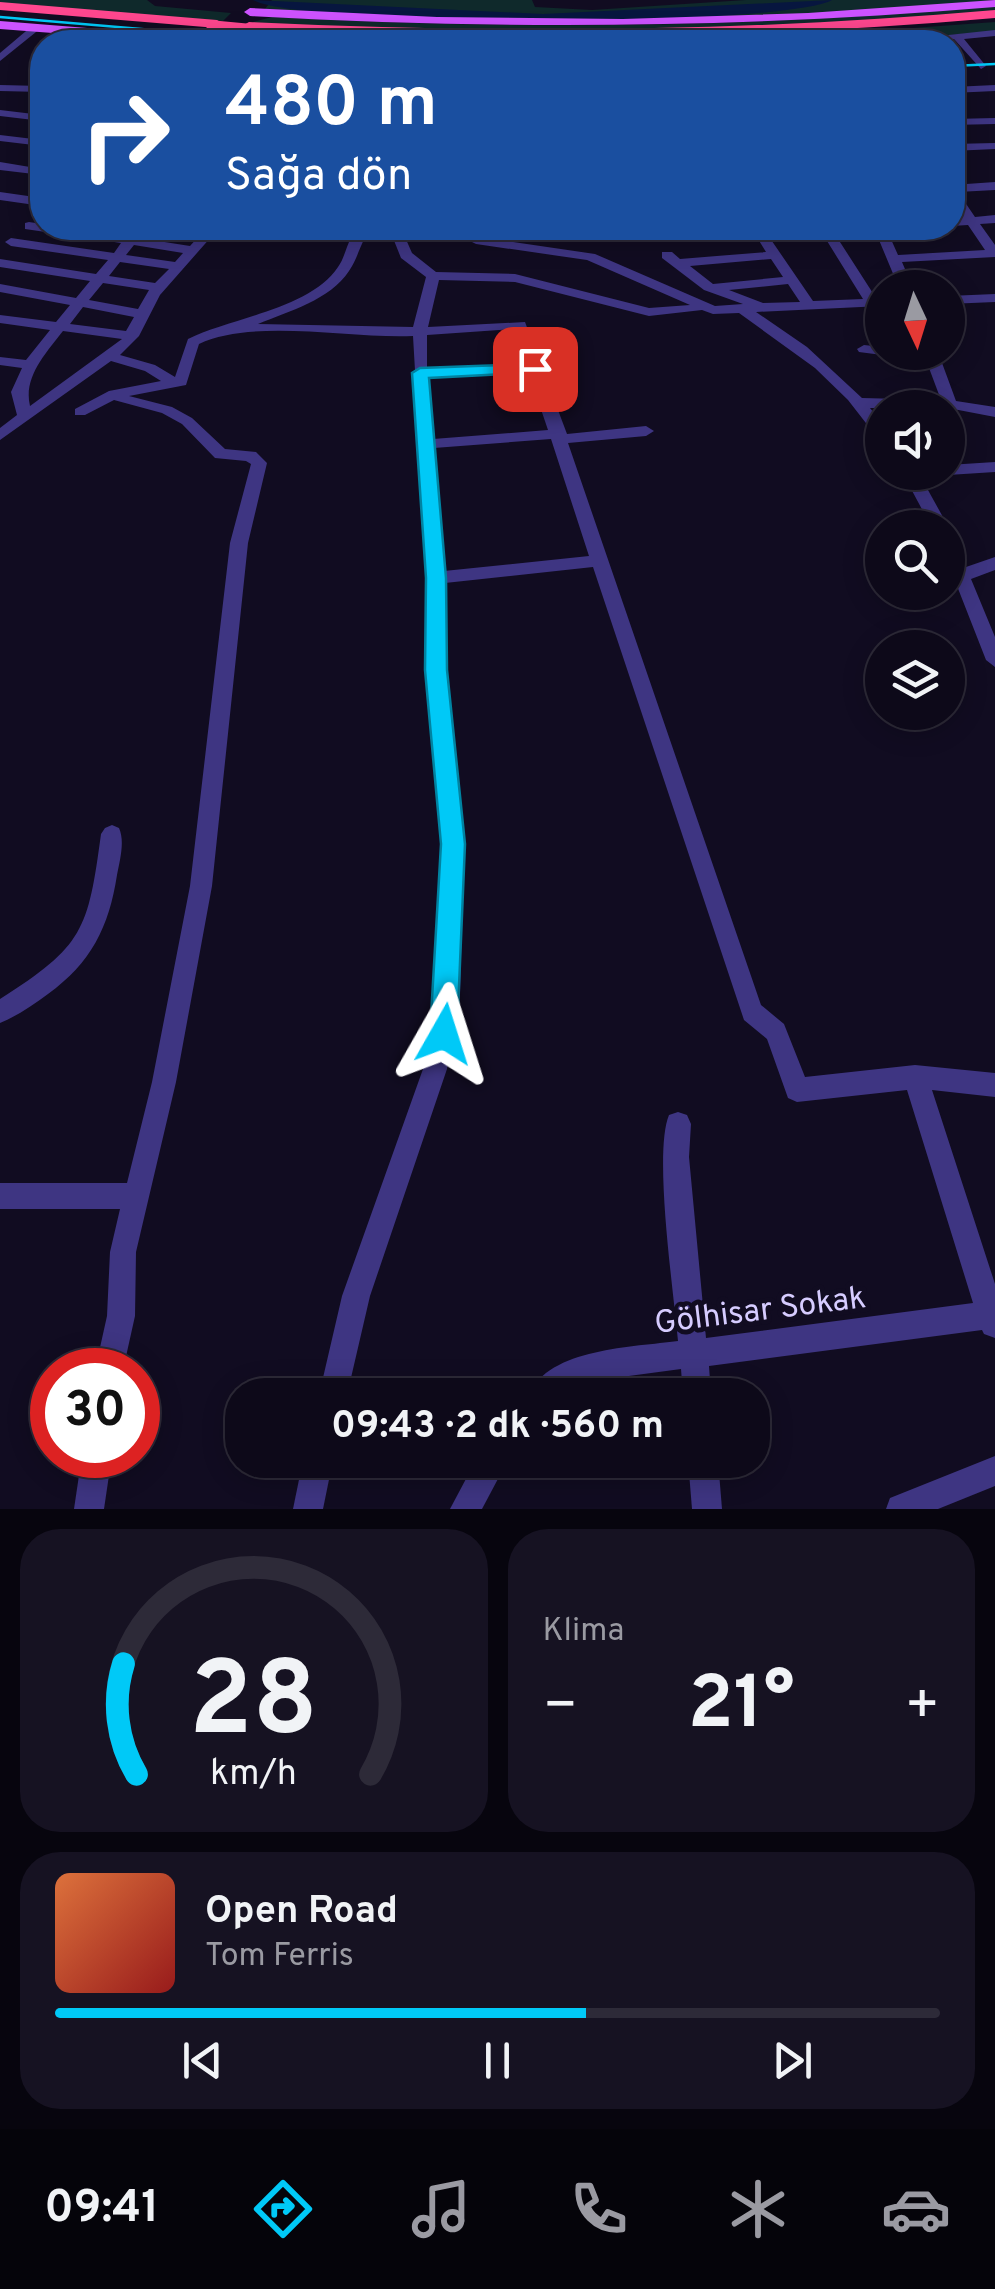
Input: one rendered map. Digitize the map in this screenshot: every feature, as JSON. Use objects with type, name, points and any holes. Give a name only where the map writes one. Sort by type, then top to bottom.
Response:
[{"type":"highway","points":[[0,9],[181,30]]},
{"type":"highway","points":[[253,15],[403,30]]},
{"type":"highway","points":[[223,30],[253,15],[421,30]]},
{"type":"highway","points":[[773,30],[995,16]]},
{"type":"highway","points":[[848,30],[995,16]]},
{"type":"main road","points":[[253,15],[446,24],[609,26],[837,18],[995,3]]},
{"type":"main road","points":[[0,25],[96,30]]},
{"type":"street","points":[[1,56],[30,33]]},
{"type":"street","points":[[965,35],[995,33]]},
{"type":"street","points":[[965,46],[995,78]]},
{"type":"street","points":[[0,88],[30,89]]},
{"type":"street","points":[[965,89],[995,88]]},
{"type":"street","points":[[0,110],[24,89]]},
{"type":"street","points":[[0,110],[30,116]]},
{"type":"street","points":[[965,122],[995,121]]},
{"type":"street","points":[[0,138],[30,142]]},
{"type":"street","points":[[965,147],[995,146]]},
{"type":"street","points":[[0,166],[30,170]]},
{"type":"street","points":[[965,189],[995,186]]},
{"type":"street","points":[[0,196],[30,200]]},
{"type":"street","points":[[894,258],[994,252],[965,208]]},
{"type":"street","points":[[965,221],[995,219]]},
{"type":"street","points":[[0,253],[30,224]]},
{"type":"street","points":[[0,228],[30,235]]},
{"type":"street","points":[[21,233],[30,234]]},
{"type":"street","points":[[49,240],[117,257],[178,266]]},
{"type":"street","points":[[13,421],[30,365],[77,300],[130,240],[192,250]]},
{"type":"street","points":[[0,435],[13,421],[112,357],[132,336],[159,288],[201,240]]},
{"type":"street","points":[[80,412],[108,396],[176,384],[186,376],[195,340],[230,331],[317,291],[340,274],[357,240]]},
{"type":"street","points":[[400,240],[406,255],[433,276],[515,278],[649,312],[865,302]]},
{"type":"street","points":[[476,240],[590,257],[703,308]]},
{"type":"street","points":[[765,240],[808,304]]},
{"type":"street","points":[[833,240],[865,285]]},
{"type":"street","points":[[886,240],[899,270]]},
{"type":"street","points":[[774,255],[673,259],[709,287],[752,308],[865,408]]},
{"type":"street","points":[[0,263],[159,288]]},
{"type":"street","points":[[337,1378],[356,1296],[415,1137],[446,1017],[453,844],[436,670],[436,578],[420,373],[420,330],[433,276]]},
{"type":"street","points":[[709,287],[790,280]]},
{"type":"street","points":[[0,288],[142,314]]},
{"type":"street","points":[[965,299],[995,298]]},
{"type":"street","points":[[777,330],[781,305]]},
{"type":"street","points":[[0,319],[132,336]]},
{"type":"street","points":[[230,331],[520,325],[752,1012],[776,1032],[798,1090],[914,1077],[995,1086]]},
{"type":"street","points":[[112,357],[150,368],[176,384]]},
{"type":"street","points":[[0,360],[30,365]]},
{"type":"street","points":[[420,373],[535,369]]},
{"type":"street","points":[[0,388],[19,392]]},
{"type":"street","points":[[108,396],[167,410],[221,454],[250,456],[259,463],[238,543],[202,886],[160,1097],[121,1262],[120,1316],[113,1348]]},
{"type":"street","points":[[965,407],[995,412]]},
{"type":"street","points":[[427,444],[646,432]]},
{"type":"street","points":[[965,469],[995,467]]},
{"type":"street","points":[[436,578],[598,561]]},
{"type":"street","points":[[965,575],[995,564]]},
{"type":"street","points":[[965,586],[995,660]]},
{"type":"street","points":[[0,1012],[67,966],[86,944],[102,913],[112,834]]},
{"type":"street","points":[[914,1077],[994,1318]]},
{"type":"street","points":[[678,1124],[676,1157],[696,1378]]},
{"type":"street","points":[[0,1196],[134,1196]]},
{"type":"street","name":"Gölhisar Sokak","points":[[566,1378],[574,1372],[694,1351],[994,1318]]},
{"type":"street","points":[[900,1509],[995,1471]]},
{"type":"street","points":[[89,1509],[94,1478]]},
{"type":"street","points":[[308,1509],[314,1478]]},
{"type":"street","points":[[465,1509],[482,1478]]},
{"type":"street","points":[[704,1478],[707,1509]]},
{"type":"green space","points":[[0,0],[147,0],[155,6],[231,13],[223,21],[0,4]]},
{"type":"green space","points":[[272,0],[532,0],[535,7],[592,10],[746,0],[995,0],[887,13],[565,24],[265,9]]},
{"type":"green space","points":[[995,5],[995,11],[942,16],[701,30],[437,30],[249,23],[272,17],[634,25]]},
{"type":"green space","points":[[995,22],[995,31],[965,34],[965,30],[885,30]]},
{"type":"waterway","points":[[259,0],[401,13],[543,18],[685,13],[826,0]]},
{"type":"tram line","points":[[0,17],[153,30]]},
{"type":"tram line","points":[[965,65],[995,64]]},
{"type":"route","points":[[444,1034],[453,844],[436,670],[436,578],[420,373],[535,369]]}]
